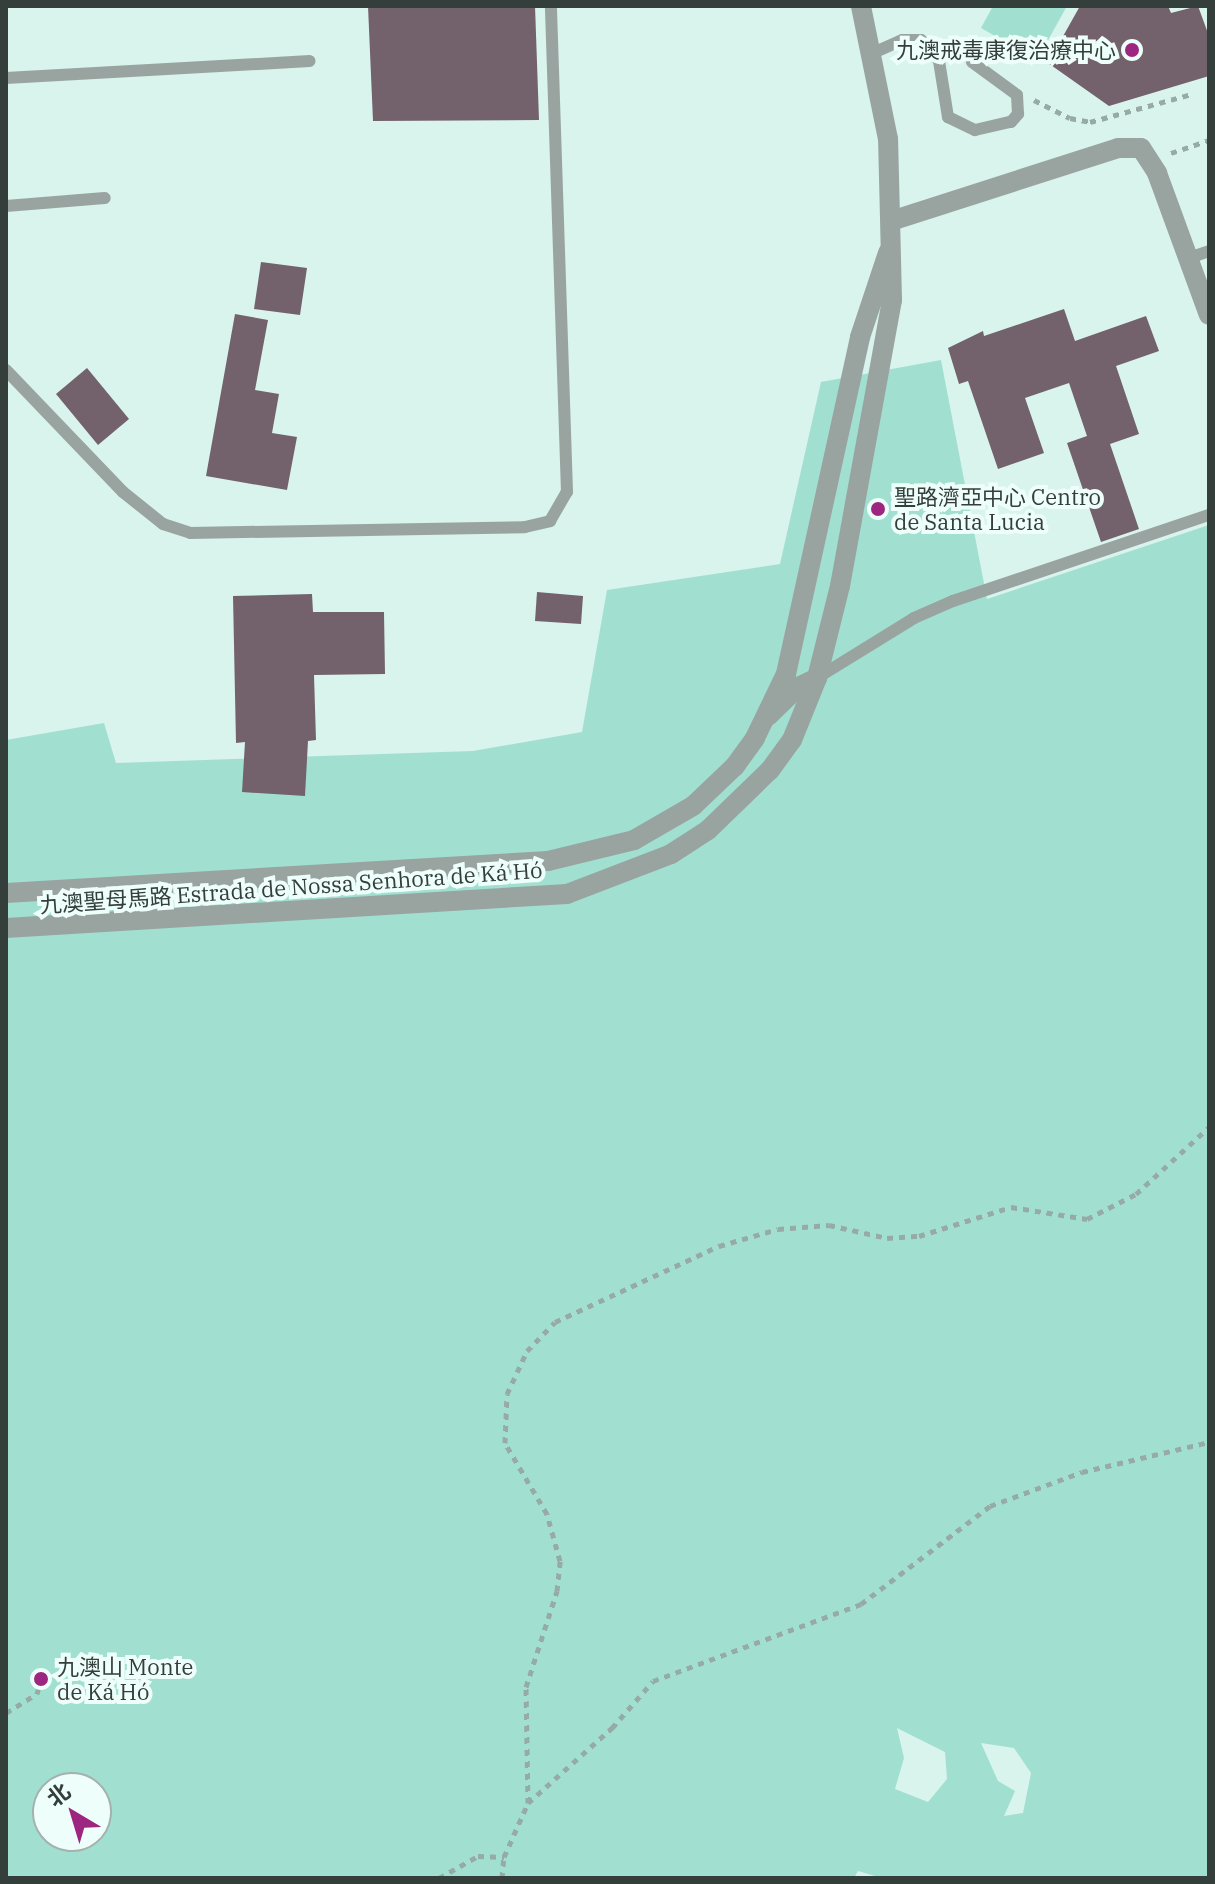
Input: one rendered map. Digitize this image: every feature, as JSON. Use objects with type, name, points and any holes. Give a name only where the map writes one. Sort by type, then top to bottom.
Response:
[{"type":"street","name":"九澳聖母馬路 Estrada de Nossa Senhora de Ká Hó","points":[[6,928],[514,900],[606,883],[671,854],[741,801],[792,740],[817,678],[840,586],[888,337],[892,284],[888,253],[891,221],[888,139],[873,53],[861,6]]},
{"type":"street","points":[[891,221],[1118,148],[1141,148],[1151,159],[1197,265],[1209,315]]},
{"type":"street","name":"九澳聖母馬路 Estrada de Nossa Senhora de Ká Hó","points":[[6,893],[548,861],[596,853],[663,826],[693,806],[735,766],[768,716],[796,642],[860,337],[888,253]]},
{"type":"street","points":[[768,716],[798,687],[817,678]]},
{"type":"lane","points":[[6,370],[123,492],[163,524],[190,533],[525,527],[550,521],[567,492],[551,6]]},
{"type":"lane","points":[[873,53],[910,38],[932,49],[939,61],[943,103],[959,126],[993,129],[1011,122],[1021,103],[1009,87],[972,62]]},
{"type":"lane","points":[[6,78],[310,61]]},
{"type":"lane","points":[[6,206],[105,198]]},
{"type":"lane","points":[[1197,265],[1209,251]]},
{"type":"lane","points":[[817,678],[914,618],[953,601],[1209,515]]},
{"type":"path","points":[[1009,87],[1083,122],[1192,94]]},
{"type":"path","points":[[1151,159],[1209,140]]},
{"type":"path","points":[[528,1803],[526,1687],[557,1591],[560,1561],[547,1514],[505,1443],[507,1394],[527,1351],[555,1322],[719,1246],[778,1229],[829,1225],[887,1238],[919,1236],[1011,1207],[1087,1219],[1136,1194],[1209,1127]]},
{"type":"path","points":[[502,1878],[504,1857],[528,1803],[612,1728],[653,1681],[861,1604],[990,1506],[1082,1472],[1209,1442]]},
{"type":"path","points":[[6,1713],[37,1694],[41,1678]]},
{"type":"path","points":[[439,1878],[478,1856],[504,1857]]},
{"type":"green space","points":[[993,6],[1067,6],[1037,60],[981,28]]},
{"type":"green space","points":[[941,360],[987,599],[1209,525],[1209,1878],[882,1878],[858,1871],[854,1878],[6,1878],[6,740],[104,723],[116,763],[473,751],[582,732],[607,590],[780,564],[821,382]],"holes":[[[897,1728],[945,1752],[947,1779],[928,1802],[895,1789],[904,1758]],[[981,1743],[1014,1748],[1031,1773],[1023,1813],[1004,1816],[1015,1791],[998,1781]]]},
{"type":"building","points":[[368,6],[535,6],[539,120],[373,121]]},
{"type":"building","name":"九澳戒毒康復治療中心","points":[[1080,6],[1168,6],[1171,13],[1198,6],[1209,36],[1209,76],[1109,106],[1048,63]]},
{"type":"building","points":[[261,262],[307,268],[300,315],[254,309]]},
{"type":"building","points":[[1064,309],[1075,341],[1146,316],[1159,351],[1116,366],[1139,434],[1110,444],[1139,529],[1101,542],[1067,443],[1087,436],[1069,383],[1025,398],[1044,453],[998,469],[968,381],[959,384],[948,348],[983,331],[984,336]]},
{"type":"building","points":[[235,314],[268,320],[255,390],[279,394],[272,433],[297,437],[287,490],[206,476]]},
{"type":"building","points":[[87,368],[129,419],[98,445],[56,394]]},
{"type":"building","points":[[537,592],[583,596],[581,624],[535,621]]},
{"type":"building","points":[[312,594],[313,612],[384,612],[385,674],[314,675],[316,740],[308,741],[305,796],[242,792],[245,742],[236,743],[233,596]]},
{"type":"place","name":"九澳戒毒康復治療中心","points":[[1132,50]]},
{"type":"place","name":"聖路濟亞中心 Centro de Santa Lucia","points":[[878,509]]},
{"type":"place","name":"九澳山 Monte de Ká Hó","points":[[41,1679]]}]
